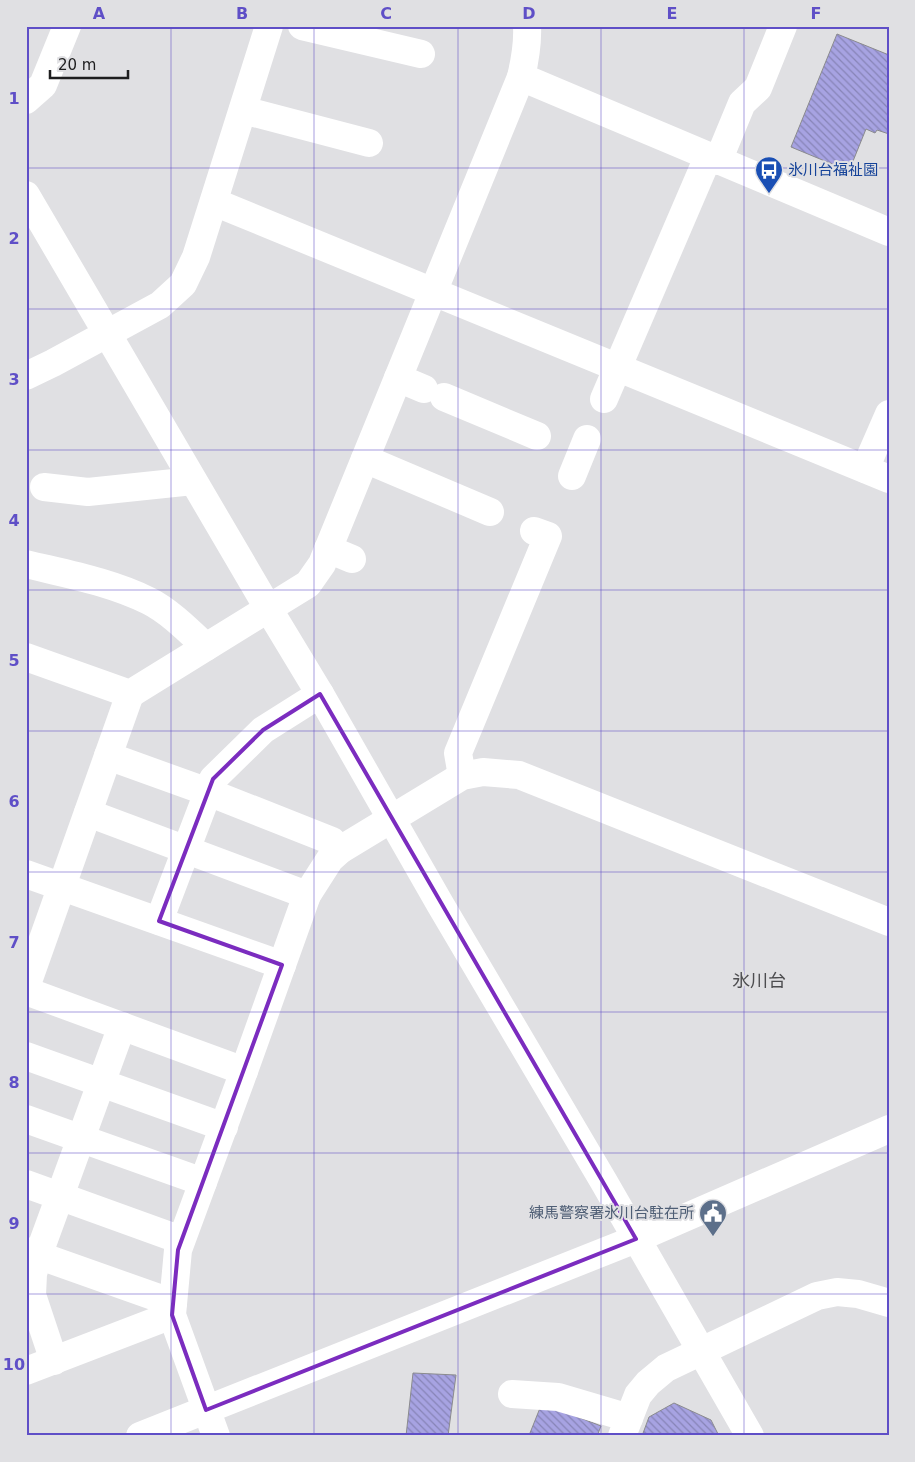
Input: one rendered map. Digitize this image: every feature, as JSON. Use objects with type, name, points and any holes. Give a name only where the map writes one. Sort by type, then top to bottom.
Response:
[{"type":"street","points":[[26,100],[43,85],[67,26]]},
{"type":"street","points":[[26,376],[108,334],[160,304],[183,284],[196,257],[269,26]]},
{"type":"street","points":[[302,26],[421,54]]},
{"type":"street","points":[[244,1071],[26,989],[130,694],[308,584],[322,564],[340,554],[365,459],[521,77],[526,58],[527,26]]},
{"type":"street","points":[[604,399],[713,159],[742,104],[758,88],[783,26]]},
{"type":"street","points":[[521,77],[889,232]]},
{"type":"street","points":[[243,110],[370,143]]},
{"type":"street","points":[[26,195],[320,694],[750,1436]]},
{"type":"street","points":[[214,202],[877,474],[889,414]]},
{"type":"street","points":[[398,378],[537,436]]},
{"type":"street","points":[[365,459],[490,512]]},
{"type":"street","points":[[44,487],[88,492],[193,481]]},
{"type":"street","points":[[462,776],[458,754],[499,675],[504,624],[541,574],[548,536],[534,531]]},
{"type":"street","points":[[26,564],[116,588],[150,601],[206,647]]},
{"type":"street","points":[[26,657],[130,694]]},
{"type":"street","points":[[159,921],[213,779],[263,730],[320,694]]},
{"type":"street","points":[[108,756],[208,792],[332,841],[340,850]]},
{"type":"street","points":[[216,1436],[173,1309],[178,1250],[307,895],[330,859],[340,850],[462,776],[483,772],[519,775],[889,922]]},
{"type":"street","points":[[88,814],[307,895]]},
{"type":"street","points":[[26,874],[282,964]]},
{"type":"street","points":[[54,1361],[35,1325],[32,1295],[34,1274],[32,1254],[60,1196],[122,1026]]},
{"type":"street","points":[[26,1056],[224,1127]]},
{"type":"street","points":[[26,1119],[203,1182]]},
{"type":"street","points":[[140,1436],[636,1239],[889,1129]]},
{"type":"street","points":[[26,1184],[181,1240]]},
{"type":"street","points":[[32,1254],[173,1309]]},
{"type":"street","points":[[512,1394],[558,1397],[625,1427],[638,1395],[648,1383],[666,1368],[817,1296],[837,1292],[858,1294],[889,1304]]},
{"type":"street","points":[[26,1371],[54,1361],[173,1309]]},
{"type":"highlighted area","points":[[320,694],[636,1239],[206,1410],[172,1315],[178,1250],[282,965],[159,921],[213,779],[263,730]]},
{"type":"building","points":[[837,34],[889,55],[889,134],[877,130],[875,133],[866,129],[849,171],[791,147]]},
{"type":"building","points":[[413,1373],[456,1375],[448,1436],[406,1436]]},
{"type":"building","points":[[542,1403],[601,1426],[597,1436],[537,1436],[530,1433]]},
{"type":"building","points":[[674,1403],[711,1420],[719,1436],[642,1436],[649,1417]]},
{"type":"place","name":"氷川台福祉園","points":[[769,194]]},
{"type":"place","name":"練馬警察署氷川台駐在所","points":[[713,1237]]},
{"type":"district","name":"氷川台","points":[[759,981]]}]
